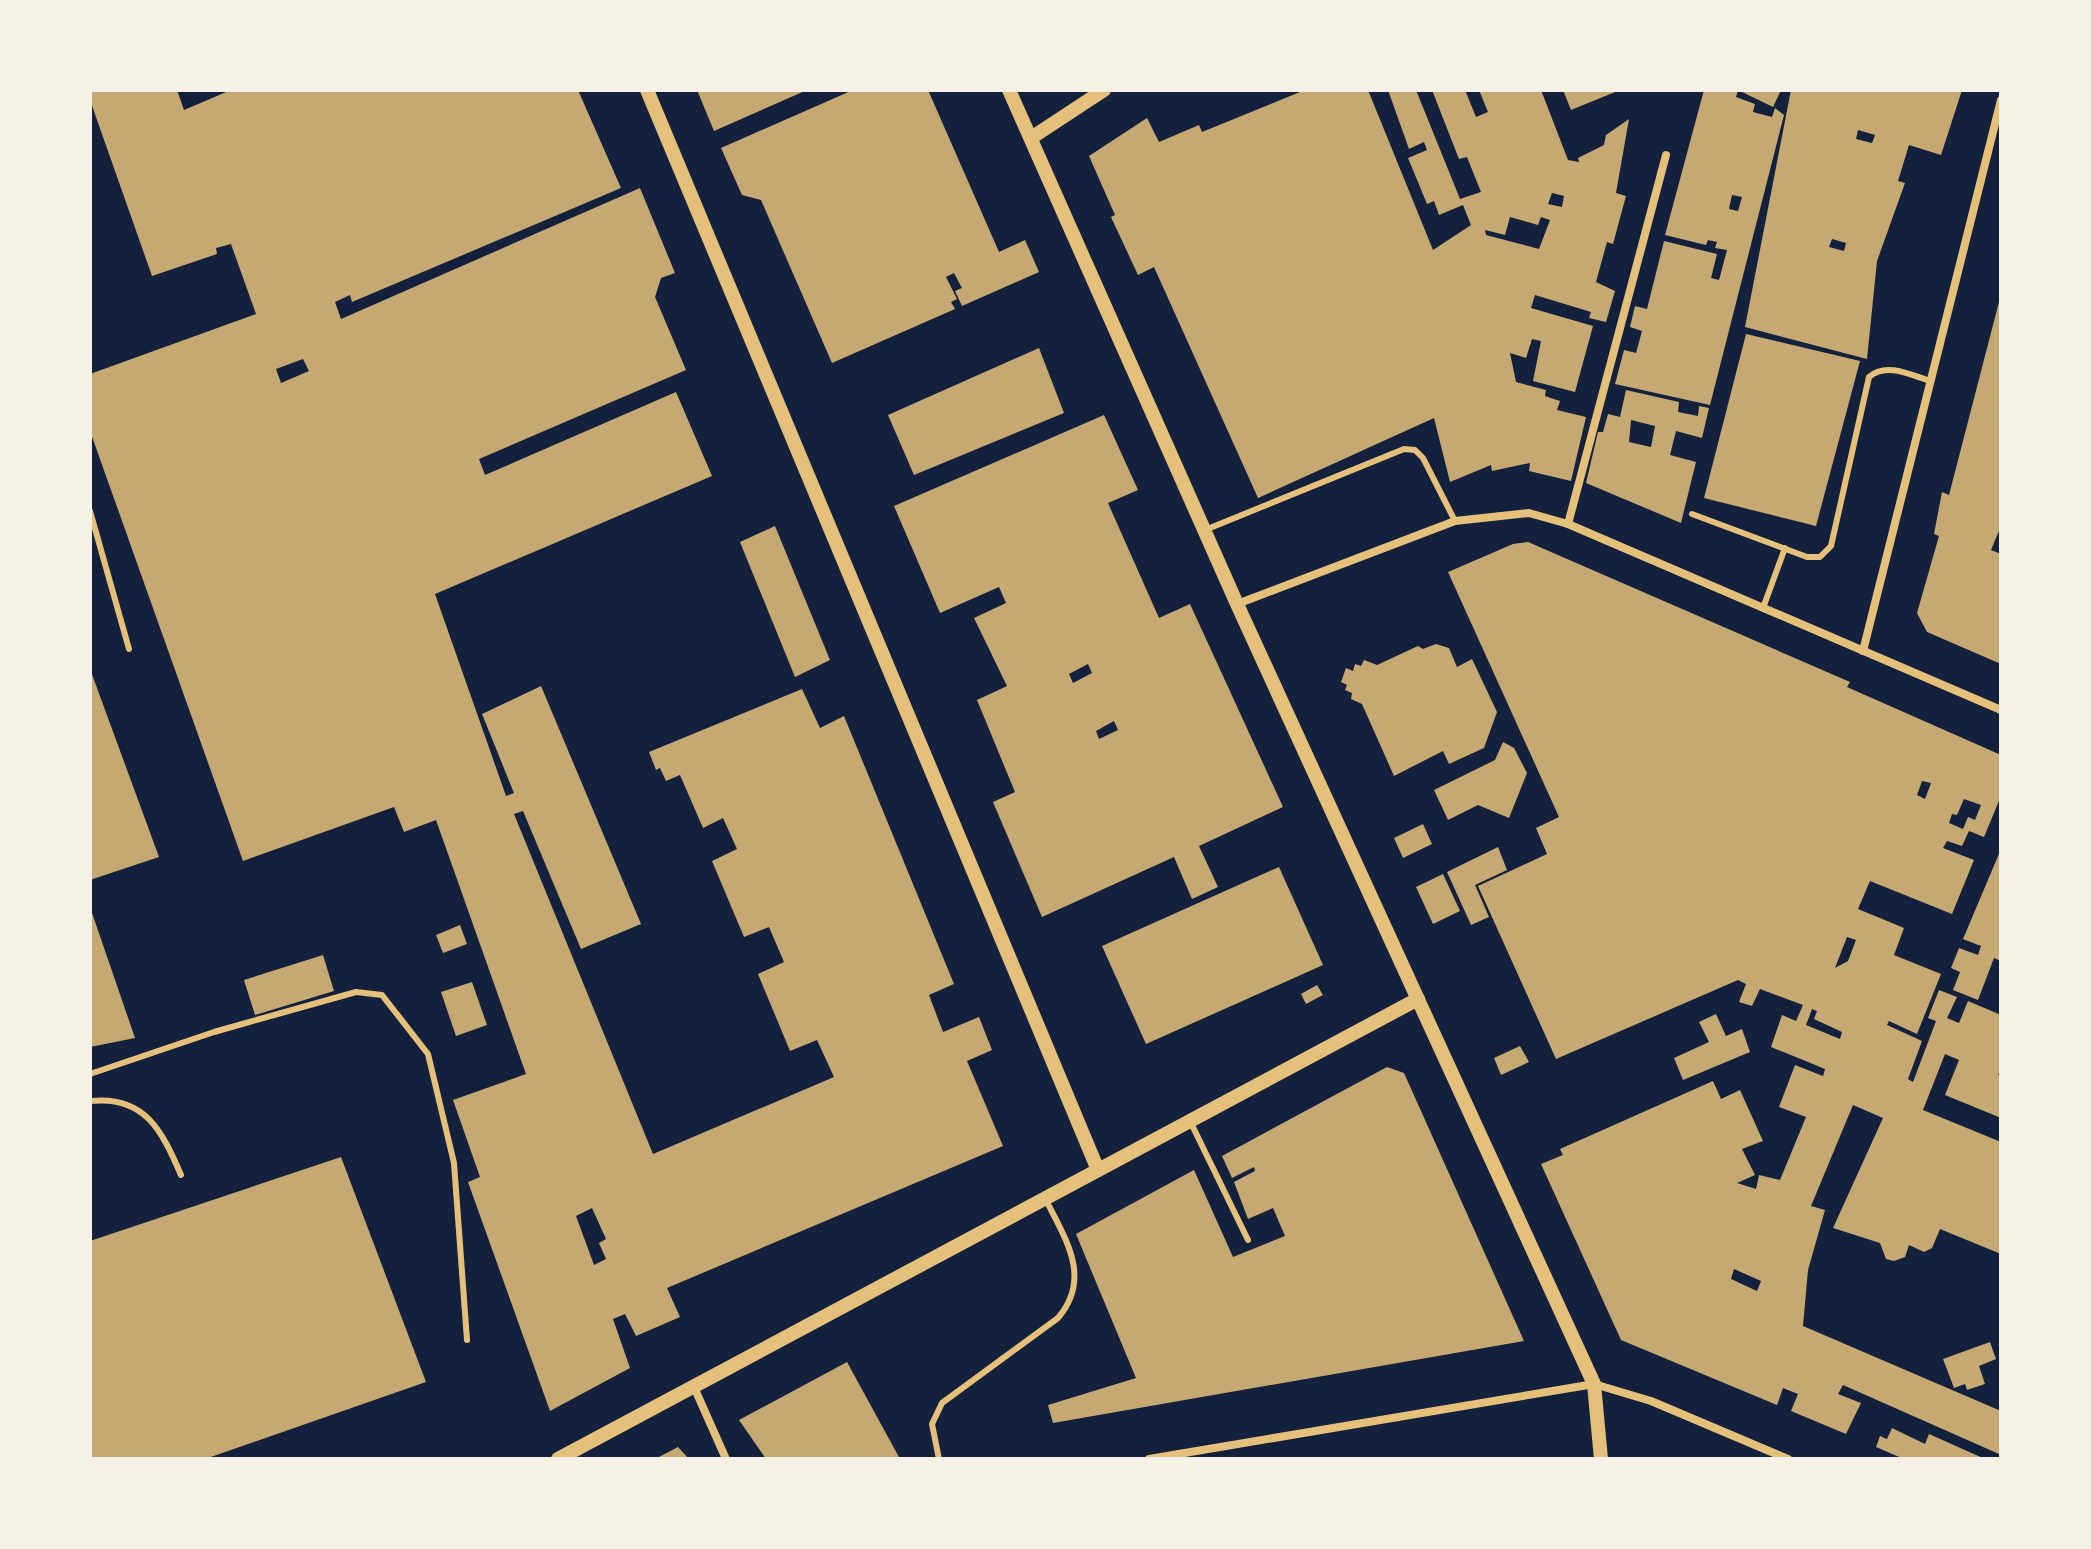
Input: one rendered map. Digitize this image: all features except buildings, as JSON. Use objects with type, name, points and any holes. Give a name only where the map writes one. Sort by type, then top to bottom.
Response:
[{"type":"street","points":[[647,90],[1098,1170]]},
{"type":"street","points":[[1009,90],[1237,604],[1594,1384],[1601,1459]]},
{"type":"street","points":[[1031,138],[1104,90]]},
{"type":"street","points":[[1863,651],[2001,100]]},
{"type":"street","points":[[1568,524],[1666,155]]},
{"type":"street","points":[[1237,604],[1455,521],[1529,513],[1568,524],[2001,710]]},
{"type":"street","points":[[558,1459],[1418,999]]},
{"type":"street","points":[[1149,1459],[1594,1384],[1651,1401],[1788,1459]]},
{"type":"street","points":[[694,1387],[726,1459]]},
{"type":"lane","points":[[1692,514],[1807,557],[1820,557],[1831,546],[1869,377],[1877,370],[1888,369],[1930,381]]},
{"type":"lane","points":[[1205,530],[1404,449],[1415,450],[1423,458],[1455,521]]},
{"type":"lane","points":[[90,511],[129,649]]},
{"type":"lane","points":[[1763,608],[1785,548]]},
{"type":"lane","points":[[90,1074],[214,1032],[356,992],[382,995],[428,1054],[454,1163],[467,1340]]},
{"type":"lane","points":[[90,1101],[108,1099],[133,1104],[157,1128],[181,1175]]},
{"type":"lane","points":[[1190,1121],[1248,1240]]},
{"type":"lane","points":[[939,1459],[932,1424],[942,1403],[1058,1318],[1072,1302],[1077,1280],[1067,1242],[1045,1199]]}]
